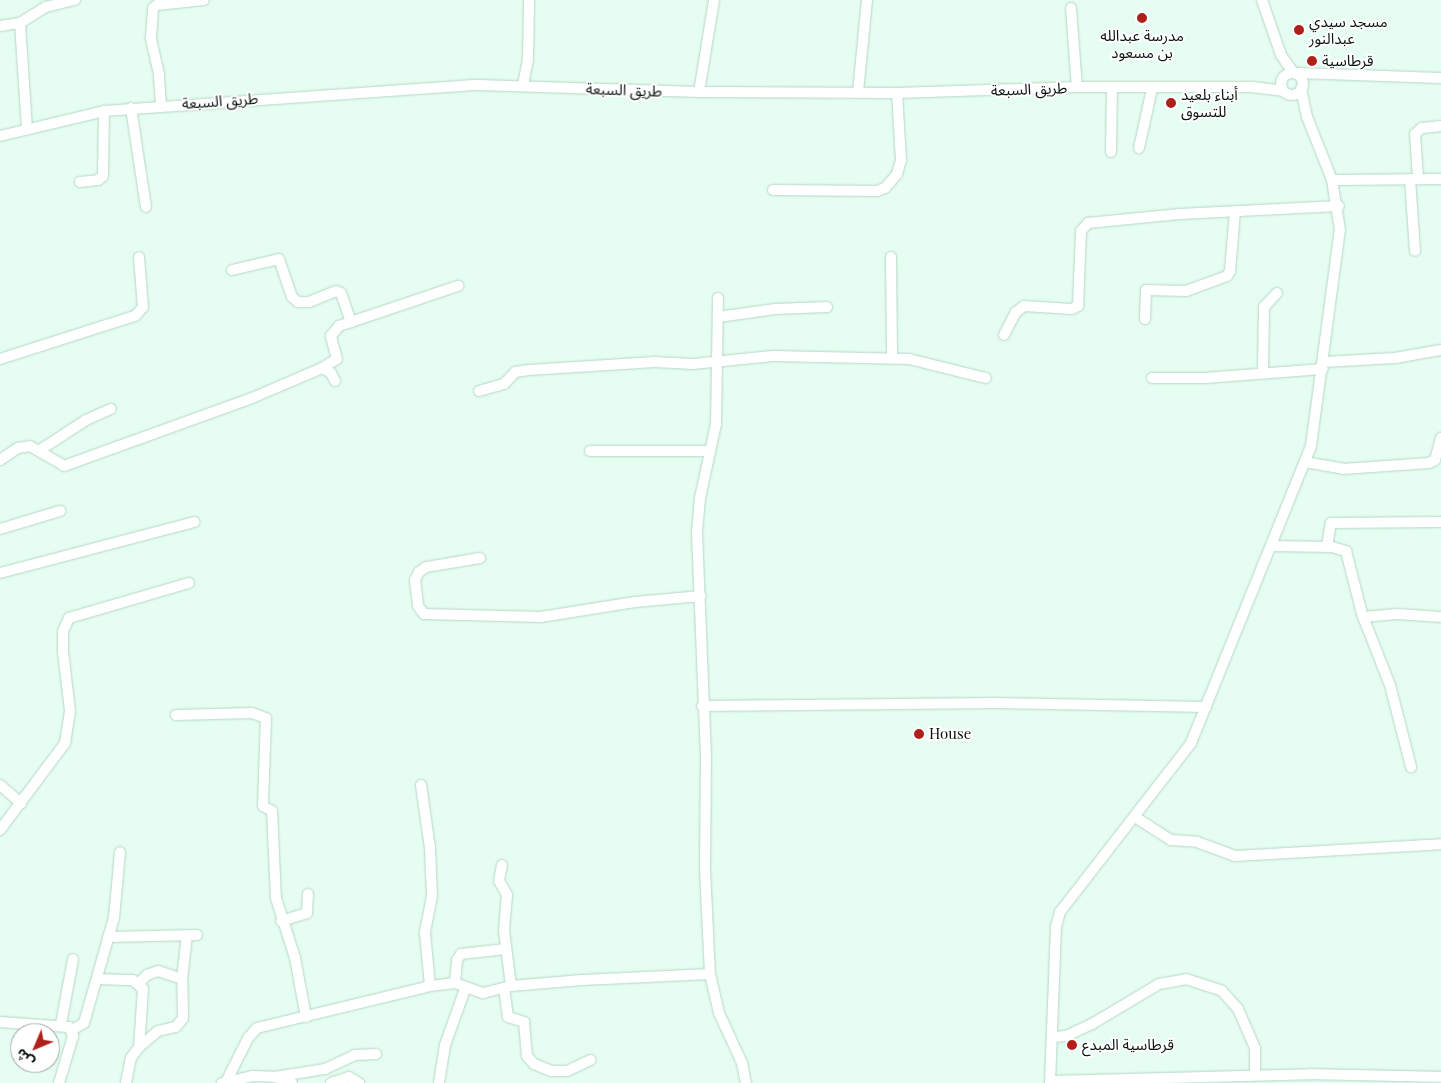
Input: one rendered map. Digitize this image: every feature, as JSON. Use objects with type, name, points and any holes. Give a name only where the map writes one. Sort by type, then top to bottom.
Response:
[{"type":"street","points":[[0,26],[20,23],[46,7],[74,0]]},
{"type":"street","points":[[161,106],[159,74],[151,38],[153,8],[158,5],[204,0]]},
{"type":"street","points":[[523,85],[528,59],[529,0]]},
{"type":"street","points":[[699,92],[714,0]]},
{"type":"street","points":[[858,92],[867,0]]},
{"type":"street","points":[[1262,0],[1281,55],[1303,81],[1302,88],[1307,116],[1332,180],[1339,206],[1338,250],[1314,434],[1305,462],[1190,743],[1135,817],[1070,898],[1057,920],[1050,1082],[1255,1075],[1441,1077]]},
{"type":"street","points":[[1071,8],[1077,87]]},
{"type":"street","points":[[20,23],[27,128]]},
{"type":"street","points":[[1281,55],[1281,78],[1284,92],[1307,116]]},
{"type":"street","points":[[1252,87],[1295,73],[1325,76],[1441,78]]},
{"type":"street","points":[[1252,87],[1292,95],[1325,76]]},
{"type":"street","name":"طريق السبعة","points":[[0,136],[104,111],[131,108],[469,86],[523,85],[699,92],[897,93],[1077,87],[1112,89],[1252,87]]},
{"type":"street","points":[[1110,152],[1112,89]]},
{"type":"street","points":[[1139,148],[1152,89]]},
{"type":"street","points":[[772,190],[877,191],[885,188],[897,174],[901,160],[897,93]]},
{"type":"street","points":[[131,108],[146,208]]},
{"type":"street","points":[[80,182],[98,180],[103,176],[104,111]]},
{"type":"street","points":[[1415,251],[1415,134],[1422,128],[1441,126]]},
{"type":"street","points":[[1332,180],[1441,179]]},
{"type":"street","points":[[1004,335],[1014,313],[1024,306],[1072,309],[1078,306],[1081,231],[1085,224],[1339,206]]},
{"type":"street","points":[[1145,319],[1146,290],[1186,290],[1227,276],[1230,271],[1235,212]]},
{"type":"street","points":[[0,359],[135,316],[143,307],[140,257]]},
{"type":"street","points":[[891,257],[892,358]]},
{"type":"street","points":[[232,270],[278,259],[292,297],[298,302],[309,302],[336,292],[341,293],[351,322]]},
{"type":"street","points":[[0,460],[24,446],[40,450],[64,466],[252,398],[322,368],[337,359],[332,330],[458,286]]},
{"type":"street","points":[[1263,372],[1264,306],[1277,293]]},
{"type":"street","points":[[718,298],[719,362],[716,424],[698,516],[710,974],[719,1013],[742,1063],[746,1083]]},
{"type":"street","points":[[718,317],[775,309],[827,307]]},
{"type":"street","points":[[1152,378],[1206,378],[1395,358],[1441,350]]},
{"type":"street","points":[[479,391],[504,384],[515,372],[529,370],[655,362],[719,362],[773,356],[892,358],[952,368],[986,378]]},
{"type":"street","points":[[322,368],[330,373],[335,381]]},
{"type":"street","points":[[40,450],[86,420],[111,409]]},
{"type":"street","points":[[1305,462],[1343,469],[1429,462],[1435,460],[1441,438]]},
{"type":"street","points":[[590,451],[710,451]]},
{"type":"street","points":[[0,529],[60,512]]},
{"type":"street","points":[[0,573],[194,522]]},
{"type":"street","points":[[1327,547],[1331,523],[1441,522]]},
{"type":"street","points":[[1271,546],[1327,547],[1346,551],[1363,617],[1390,685],[1411,766]]},
{"type":"street","points":[[480,558],[426,566],[419,572],[415,580],[418,606],[424,614],[541,617],[635,602],[701,596]]},
{"type":"street","points":[[0,830],[65,743],[71,722],[70,691],[62,651],[63,631],[69,618],[189,583]]},
{"type":"street","points":[[1363,617],[1397,614],[1441,617]]},
{"type":"street","points":[[702,706],[977,703],[1206,707]]},
{"type":"street","points":[[176,716],[252,713],[266,718],[262,806],[272,812],[272,872],[281,921],[295,958],[306,1017]]},
{"type":"street","points":[[0,785],[21,803]]},
{"type":"street","points":[[421,785],[430,848],[432,896],[425,933],[430,986]]},
{"type":"street","points":[[1135,817],[1170,840],[1197,842],[1235,856],[1441,844]]},
{"type":"street","points":[[72,1030],[84,1022],[97,979],[119,894],[120,852]]},
{"type":"street","points":[[502,865],[499,881],[507,896],[508,1017],[524,1022],[527,1056],[534,1064],[551,1071],[567,1071],[591,1060]]},
{"type":"street","points":[[281,921],[308,912],[308,894]]},
{"type":"street","points":[[108,937],[192,935],[182,979],[183,1018],[176,1027],[158,1031],[139,1047],[131,1058],[126,1083]]},
{"type":"street","points":[[455,984],[457,960],[461,954],[506,949]]},
{"type":"street","points":[[61,1024],[73,959]]},
{"type":"street","points":[[138,984],[147,974],[158,971],[182,979]]},
{"type":"street","points":[[224,1082],[248,1038],[257,1028],[430,986],[455,984],[465,989],[483,993],[507,987],[710,974]]},
{"type":"street","points":[[97,979],[133,980],[138,984],[145,998],[139,1047]]},
{"type":"street","points":[[1053,1037],[1066,1036],[1092,1024],[1159,984],[1186,979],[1222,991],[1238,1009],[1255,1048],[1255,1075]]},
{"type":"street","points":[[439,1083],[445,1045],[465,989]]},
{"type":"street","points":[[0,1022],[61,1024],[72,1030]]},
{"type":"street","points":[[59,1083],[73,1036],[72,1030]]},
{"type":"street","points":[[224,1082],[252,1076],[275,1077],[337,1065],[355,1055],[376,1054]]},
{"type":"street","points":[[337,1065],[349,1078],[359,1083]]},
{"type":"street","points":[[275,1077],[292,1083]]},
{"type":"street","points":[[331,1083],[349,1078]]},
{"type":"place","name":"مدرسة عبدالله بن مسعود","points":[[1142,18]]},
{"type":"place","name":"مسجد سيدي عبدالنور","points":[[1299,30]]},
{"type":"place","name":"قرطاسية","points":[[1312,61]]},
{"type":"place","name":"أبناء بلعيد للتسوق","points":[[1171,103]]},
{"type":"place","name":"House","points":[[919,734]]},
{"type":"place","name":"قرطاسية المبدع","points":[[1072,1045]]}]
